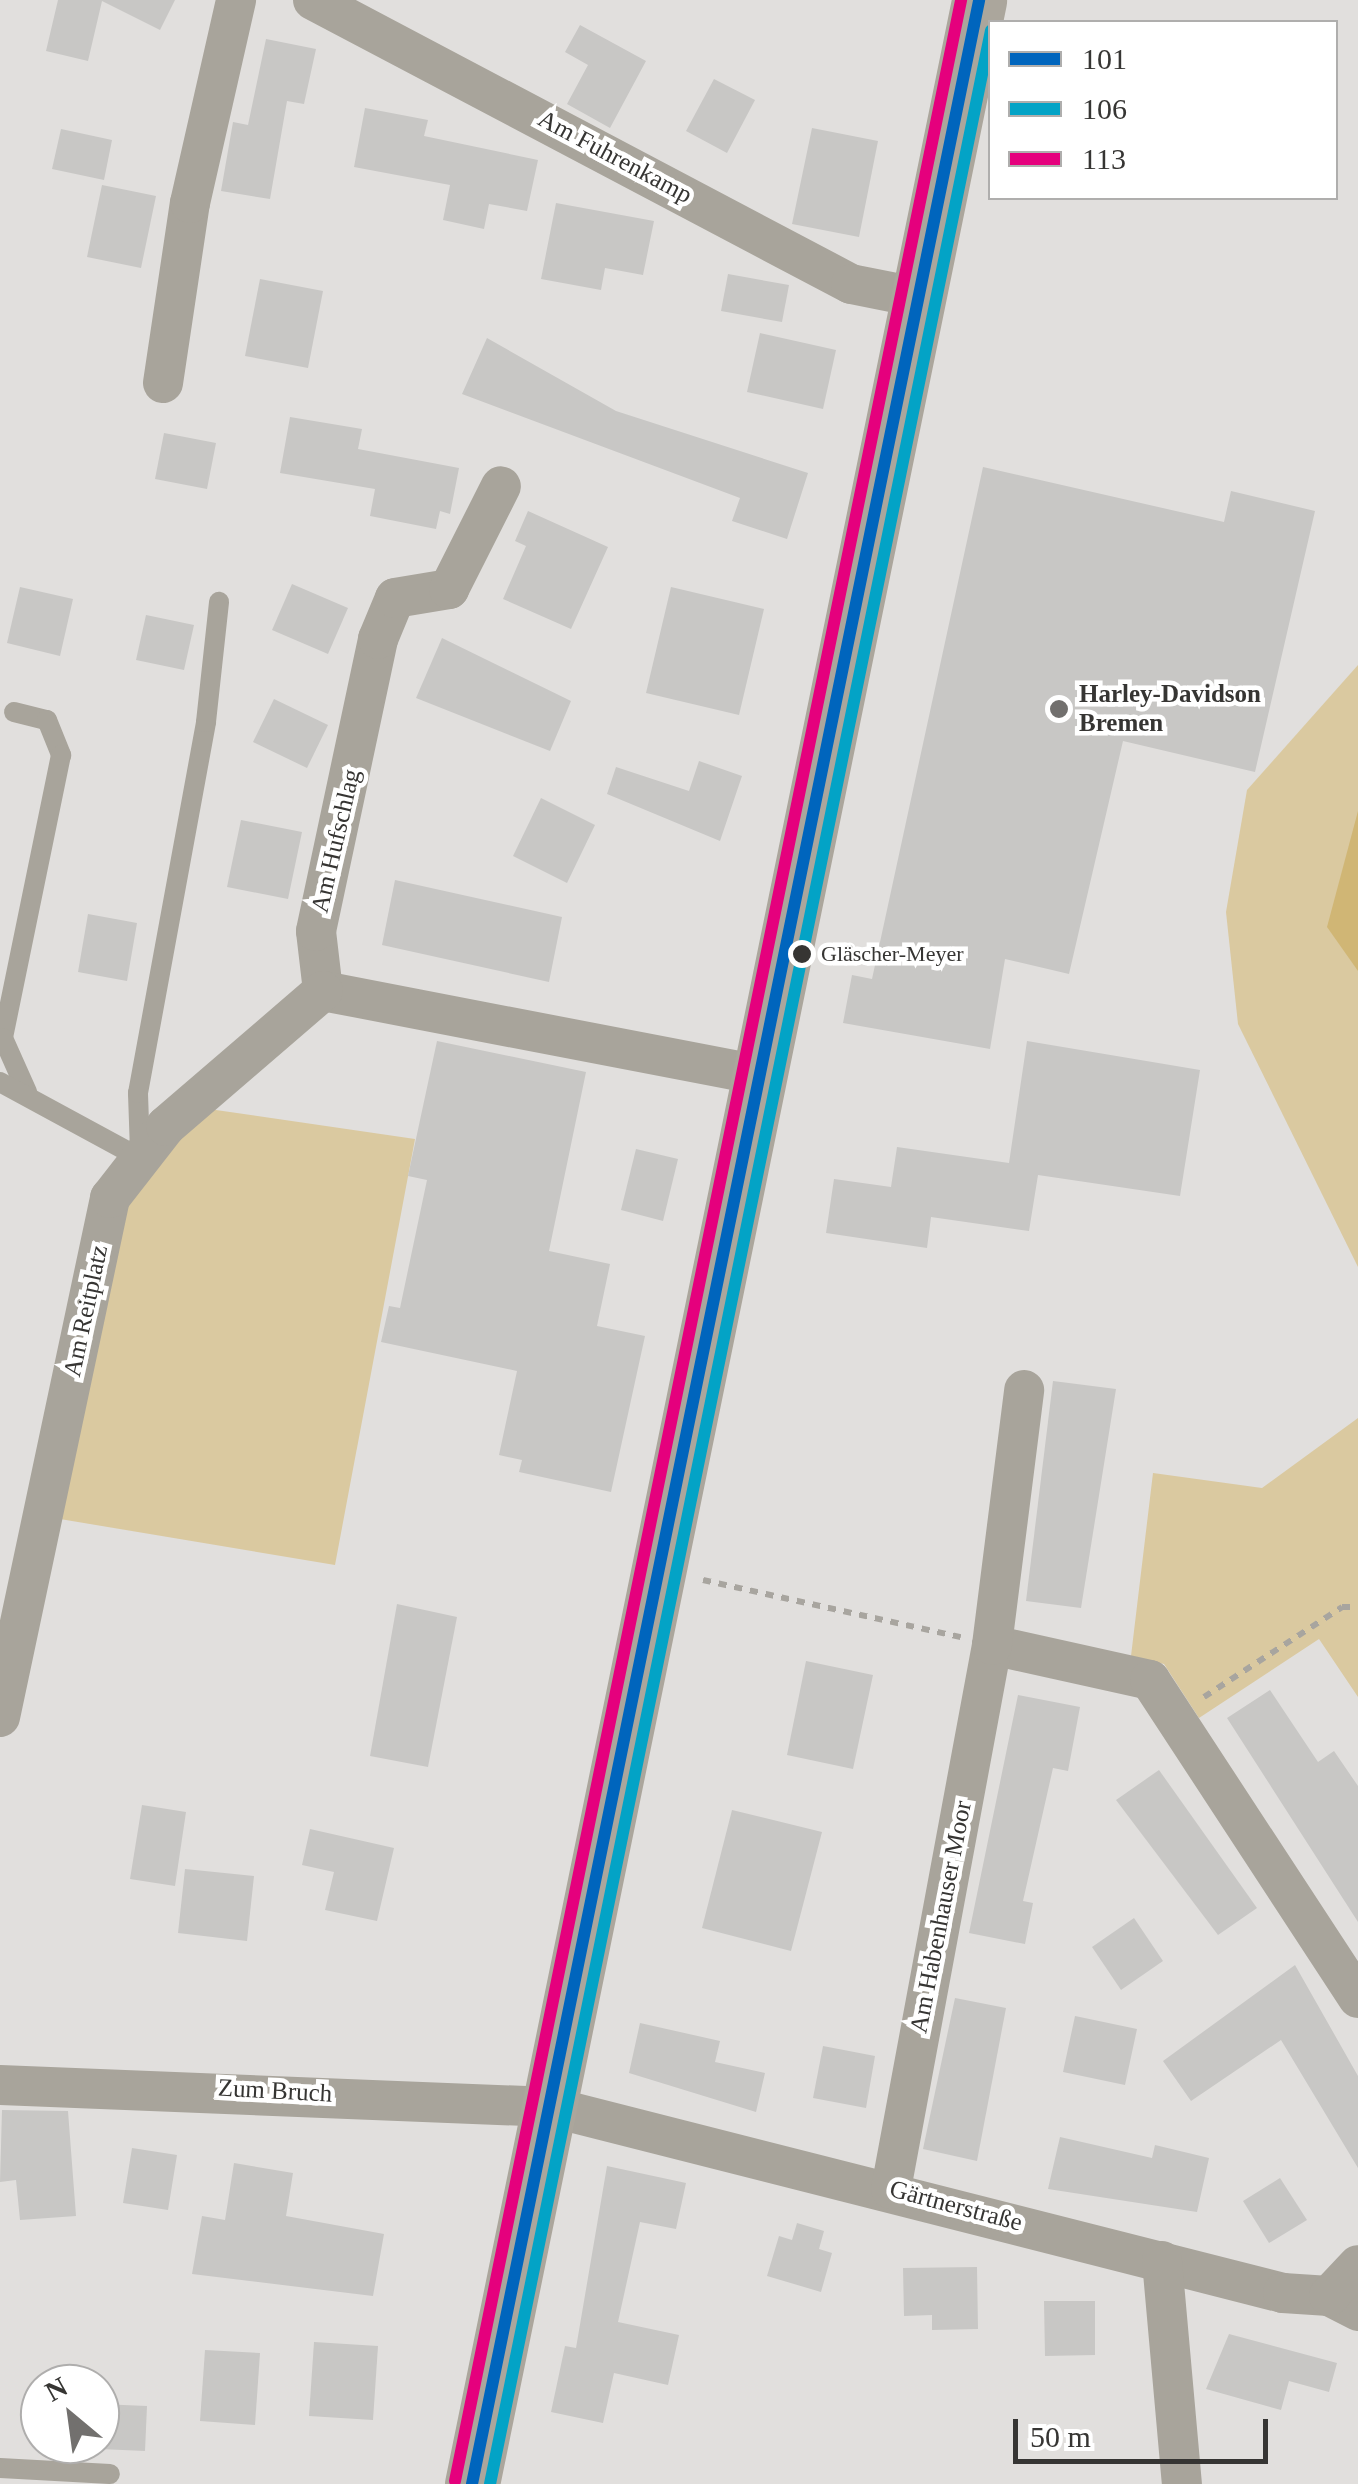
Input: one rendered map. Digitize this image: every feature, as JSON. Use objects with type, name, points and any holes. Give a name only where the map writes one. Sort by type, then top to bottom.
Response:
[{"type":"main road","points":[[472,2484],[763,1076],[979,0]]},
{"type":"street","points":[[164,383],[190,203],[236,0]]},
{"type":"street","name":"Am Fuhrenkamp","points":[[313,0],[851,284],[921,298]]},
{"type":"street","name":"Am Hufschlag","points":[[323,991],[316,931],[378,638],[395,598],[449,589],[502,486]]},
{"type":"street","points":[[323,991],[763,1076]]},
{"type":"street","name":"Am Reitplatz","points":[[0,1717],[110,1198],[140,1158],[323,991]]},
{"type":"street","name":"Am Habenhauser Moor","points":[[890,2189],[992,1644],[1024,1390]]},
{"type":"street","points":[[992,1644],[1150,1680],[1358,1998]]},
{"type":"street","name":"Zum Bruch","points":[[0,2085],[550,2108]]},
{"type":"street","name":"Gärtnerstraße","points":[[550,2108],[1344,2303]]},
{"type":"street","points":[[1162,2261],[1182,2484]]},
{"type":"street","points":[[1344,2303],[1358,2266]]},
{"type":"lane","points":[[140,1158],[138,1093],[206,722],[218,602]]},
{"type":"lane","points":[[14,712],[47,720],[62,755],[3,1038],[27,1092]]},
{"type":"lane","points":[[0,1082],[27,1092],[140,1158]]},
{"type":"lane","points":[[0,2468],[110,2474]]},
{"type":"path","points":[[703,1580],[992,1644]]},
{"type":"path","points":[[1174,1717],[1342,1607],[1358,1607]]},
{"type":"shaded area","points":[[1358,665],[1358,1267],[1238,1024],[1226,912],[1247,790]]},
{"type":"shaded area","points":[[1358,811],[1358,971],[1327,927]]},
{"type":"shaded area","points":[[209,1109],[415,1139],[335,1565],[60,1519],[124,1194]]},
{"type":"shaded area","points":[[1358,1418],[1358,1697],[1319,1639],[1199,1718],[1164,1664],[1131,1656],[1153,1473],[1262,1488]]},
{"type":"building","points":[[58,0],[175,0],[160,30],[102,1],[88,61],[46,51]]},
{"type":"building","points":[[580,25],[646,61],[610,128],[567,104],[588,65],[565,52]]},
{"type":"building","points":[[266,39],[316,49],[304,104],[287,101],[270,199],[221,191],[233,122],[248,125]]},
{"type":"building","points":[[714,79],[755,100],[727,153],[686,131]]},
{"type":"building","points":[[365,108],[428,120],[424,136],[538,160],[527,211],[489,204],[484,229],[443,220],[450,185],[354,167]]},
{"type":"building","points":[[812,128],[878,141],[859,237],[792,224]]},
{"type":"building","points":[[61,129],[112,140],[104,180],[52,169]]},
{"type":"building","points":[[102,185],[156,196],[141,268],[87,257]]},
{"type":"building","points":[[556,203],[654,221],[643,275],[605,268],[601,290],[541,279]]},
{"type":"building","points":[[728,274],[789,285],[782,322],[721,311]]},
{"type":"building","points":[[260,279],[323,291],[308,368],[245,356]]},
{"type":"building","points":[[760,333],[836,350],[823,409],[747,392]]},
{"type":"building","points":[[487,338],[616,411],[808,473],[787,539],[732,521],[740,498],[462,394]]},
{"type":"building","points":[[290,417],[362,429],[358,449],[459,468],[450,514],[440,511],[436,529],[370,516],[375,489],[280,473]]},
{"type":"building","points":[[164,433],[216,443],[207,489],[155,479]]},
{"type":"building","name":"Harley-Davidson Bremen","points":[[983,467],[1224,522],[1231,491],[1315,511],[1255,772],[1123,741],[1069,974],[1005,959],[990,1049],[843,1023],[852,975],[872,979]]},
{"type":"building","points":[[528,511],[608,547],[571,629],[503,599],[526,546],[515,541]]},
{"type":"building","points":[[292,584],[348,608],[328,654],[272,630]]},
{"type":"building","points":[[20,587],[73,599],[60,656],[7,643]]},
{"type":"building","points":[[671,587],[764,609],[739,715],[646,693]]},
{"type":"building","points":[[146,615],[194,625],[184,670],[136,660]]},
{"type":"building","points":[[442,638],[571,701],[550,751],[416,698]]},
{"type":"building","points":[[274,699],[328,725],[307,768],[253,742]]},
{"type":"building","points":[[699,761],[742,776],[720,841],[607,794],[616,767],[689,791]]},
{"type":"building","points":[[541,798],[595,825],[567,883],[513,856]]},
{"type":"building","points":[[241,820],[302,832],[288,899],[227,887]]},
{"type":"building","points":[[395,880],[562,917],[549,982],[382,945]]},
{"type":"building","points":[[88,914],[137,923],[127,981],[78,972]]},
{"type":"building","points":[[437,1041],[586,1072],[549,1251],[610,1264],[597,1326],[645,1336],[611,1492],[519,1472],[522,1460],[499,1455],[517,1371],[381,1342],[389,1306],[400,1308],[427,1180],[408,1176]]},
{"type":"building","points":[[1027,1041],[1200,1070],[1180,1196],[1038,1175],[1029,1231],[931,1217],[927,1248],[826,1233],[834,1179],[891,1187],[897,1147],[1009,1163]]},
{"type":"building","points":[[636,1149],[678,1159],[663,1221],[621,1210]]},
{"type":"building","points":[[1053,1381],[1116,1389],[1081,1608],[1026,1601]]},
{"type":"building","points":[[397,1604],[457,1617],[428,1767],[370,1756]]},
{"type":"building","points":[[806,1661],[873,1675],[853,1769],[787,1755]]},
{"type":"building","points":[[1270,1690],[1318,1762],[1334,1751],[1358,1786],[1358,1922],[1227,1718]]},
{"type":"building","points":[[1018,1695],[1080,1707],[1068,1771],[1053,1768],[1023,1901],[1033,1903],[1025,1944],[969,1933]]},
{"type":"building","points":[[1159,1770],[1257,1908],[1218,1935],[1116,1800]]},
{"type":"building","points":[[142,1805],[186,1812],[175,1886],[130,1879]]},
{"type":"building","points":[[732,1810],[822,1832],[791,1951],[702,1928]]},
{"type":"building","points":[[310,1829],[394,1848],[377,1921],[325,1910],[334,1872],[302,1865]]},
{"type":"building","points":[[185,1869],[254,1876],[247,1941],[178,1933]]},
{"type":"building","points":[[1134,1918],[1163,1961],[1121,1990],[1092,1947]]},
{"type":"building","points":[[1295,1965],[1358,2076],[1358,2168],[1281,2040],[1191,2101],[1163,2061]]},
{"type":"building","points":[[955,1998],[1006,2008],[977,2161],[923,2149]]},
{"type":"building","points":[[1075,2016],[1137,2029],[1125,2085],[1063,2072]]},
{"type":"building","points":[[640,2023],[720,2041],[715,2062],[765,2073],[756,2112],[629,2073]]},
{"type":"building","points":[[823,2046],[875,2056],[866,2108],[813,2098]]},
{"type":"building","points":[[2,2110],[68,2111],[76,2216],[20,2220],[16,2180],[0,2182]]},
{"type":"building","points":[[1060,2137],[1152,2158],[1155,2145],[1209,2158],[1197,2212],[1048,2189]]},
{"type":"building","points":[[132,2148],[177,2155],[168,2210],[123,2203]]},
{"type":"building","points":[[234,2163],[293,2173],[286,2216],[384,2234],[373,2296],[192,2274],[202,2216],[225,2220]]},
{"type":"building","points":[[607,2166],[686,2183],[676,2229],[640,2222],[618,2322],[679,2335],[668,2385],[614,2373],[603,2423],[551,2412],[565,2346],[576,2348]]},
{"type":"building","points":[[1280,2178],[1307,2220],[1269,2243],[1243,2201]]},
{"type":"building","points":[[797,2223],[824,2231],[819,2249],[832,2253],[821,2292],[767,2276],[779,2236],[792,2240]]},
{"type":"building","points":[[977,2267],[978,2329],[932,2330],[932,2315],[904,2316],[903,2268]]},
{"type":"building","points":[[1044,2301],[1095,2301],[1095,2355],[1045,2356]]},
{"type":"building","points":[[1229,2334],[1337,2363],[1329,2392],[1289,2381],[1281,2410],[1206,2389]]},
{"type":"building","points":[[314,2342],[378,2346],[373,2420],[309,2416]]},
{"type":"building","points":[[205,2350],[260,2353],[255,2425],[200,2421]]},
{"type":"building","points":[[120,2405],[147,2406],[145,2451],[120,2450]]},
{"type":"transit line","name":"113","points":[[455,2481],[961,0]]},
{"type":"transit line","name":"101","points":[[472,2484],[979,0]]},
{"type":"transit line","name":"106","points":[[490,2484],[988,46]]},
{"type":"place","name":"Harley-Davidson Bremen","points":[[1059,709]]},
{"type":"place","name":"Gläscher-Meyer","points":[[802,954]]}]
